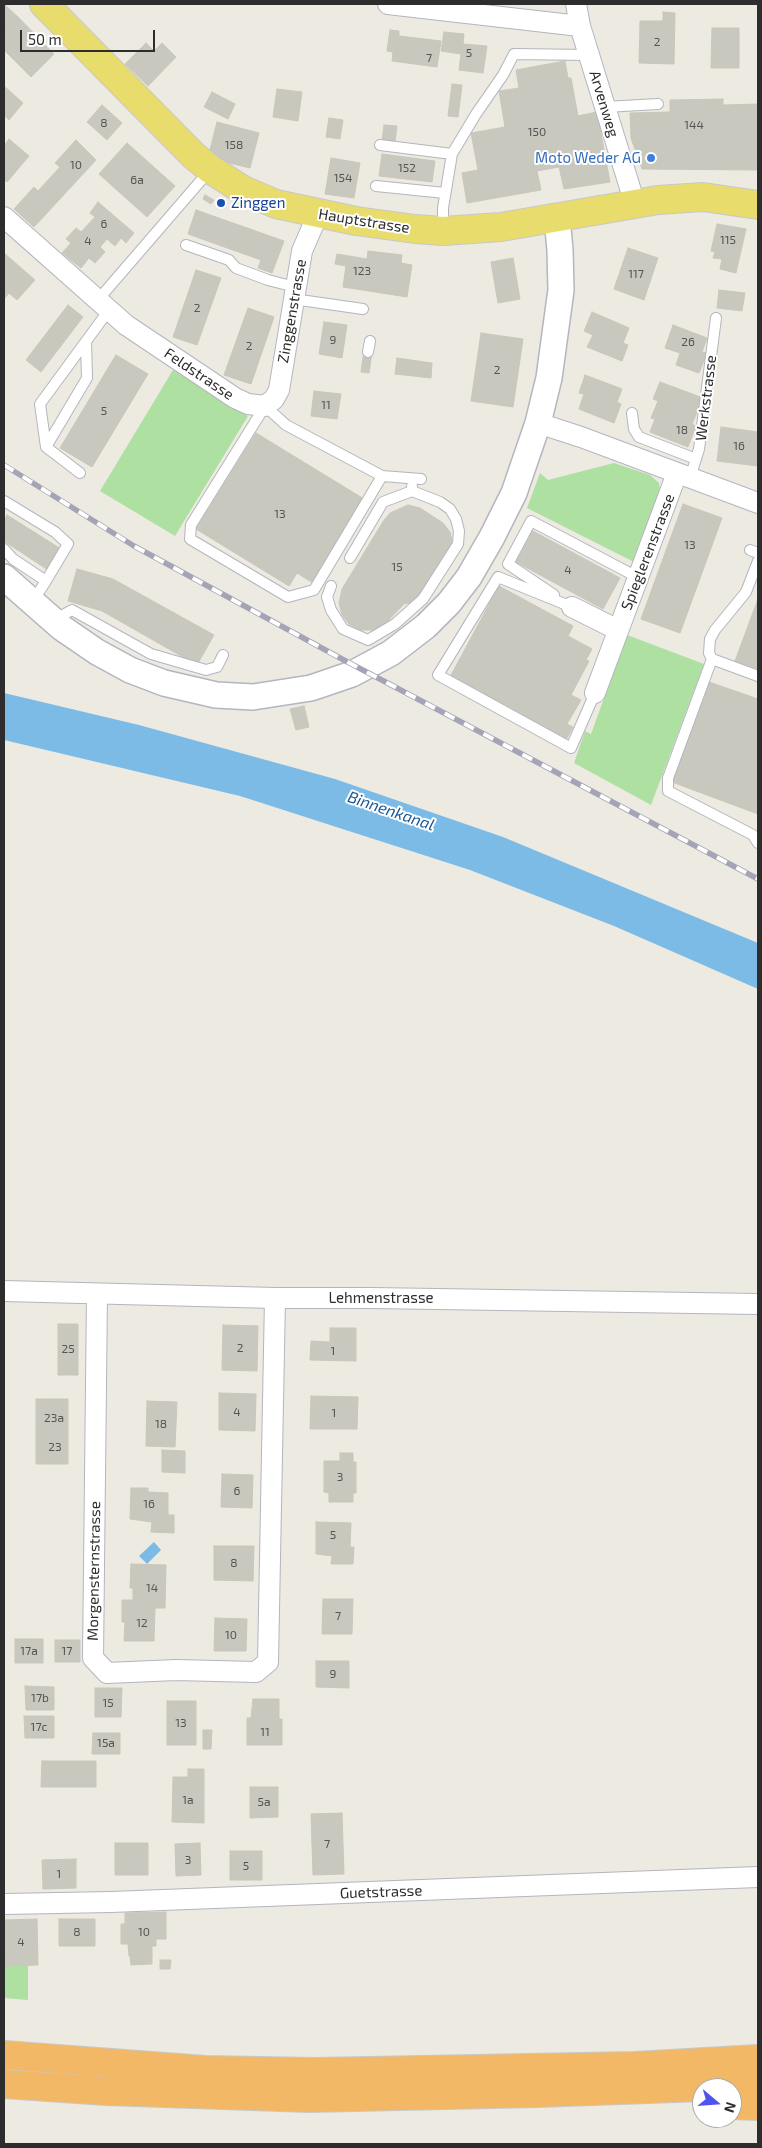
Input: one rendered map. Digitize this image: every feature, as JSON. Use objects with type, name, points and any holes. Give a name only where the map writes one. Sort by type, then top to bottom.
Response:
[{"type":"highway","points":[[4,2056],[196,2069],[315,2072],[635,2066],[758,2059]]},
{"type":"highway","points":[[4,2084],[115,2091],[300,2097],[538,2093],[758,2085]]},
{"type":"highway","points":[[538,2093],[564,2106],[692,2104]]},
{"type":"highway","points":[[742,2105],[758,2106]]},
{"type":"main road","name":"Hauptstrasse","points":[[44,4],[193,155],[210,169],[259,198],[356,222],[443,231],[501,227],[658,200],[703,197],[758,205]]},
{"type":"street","points":[[388,4],[580,26]]},
{"type":"street","name":"Arvenweg","points":[[576,4],[580,26],[633,205]]},
{"type":"street","name":"Zinggenstrasse","points":[[265,406],[274,399],[279,390],[302,251],[318,214]]},
{"type":"street","points":[[4,577],[53,621],[97,652],[130,670],[164,683],[216,695],[253,696],[311,688],[352,674],[391,653],[420,631],[450,603],[469,577],[514,493],[538,423],[549,378],[561,290],[557,216]]},
{"type":"street","name":"Feldstrasse","points":[[4,217],[56,272],[103,305],[126,325],[234,398],[248,404],[265,406]]},
{"type":"street","points":[[538,423],[688,470],[758,503]]},
{"type":"street","name":"Spieglerenstrasse","points":[[595,693],[638,578],[688,470]]},
{"type":"street","name":"Spieglerenstrasse","points":[[572,607],[618,630]]},
{"type":"street","name":"Lehmenstrasse","points":[[4,1291],[275,1298],[758,1304]]},
{"type":"street","name":"Morgensternstrasse","points":[[97,1294],[93,1658],[107,1673],[176,1670],[256,1672],[268,1662],[275,1298]]},
{"type":"street","name":"Guetstrasse","points":[[4,1904],[116,1902],[758,1877]]},
{"type":"lane","points":[[443,231],[445,193],[452,154],[476,114],[503,75],[514,54],[589,55]]},
{"type":"lane","points":[[605,107],[658,104]]},
{"type":"lane","points":[[380,145],[452,154]]},
{"type":"lane","points":[[80,473],[46,447],[40,404],[86,341],[103,305],[210,169]]},
{"type":"lane","points":[[376,186],[445,193]]},
{"type":"lane","points":[[186,245],[229,260],[236,268],[294,293],[363,309]]},
{"type":"lane","name":"Werkstrasse","points":[[688,470],[699,449],[716,318]]},
{"type":"lane","points":[[46,447],[87,378],[86,341]]},
{"type":"lane","points":[[382,476],[314,590],[288,597],[190,540],[190,525],[265,406],[286,425],[382,476],[416,478],[412,491]]},
{"type":"lane","points":[[632,413],[634,429],[639,438],[688,470]]},
{"type":"lane","points":[[331,586],[328,597],[331,610],[343,628],[368,640],[395,624],[423,599],[458,544],[459,531],[450,509],[440,502],[412,491],[383,502],[350,558]]},
{"type":"lane","points":[[4,501],[55,532],[68,544],[32,603]]},
{"type":"lane","points":[[572,607],[508,564],[531,521],[638,578]]},
{"type":"lane","points":[[4,549],[13,559],[46,581]]},
{"type":"lane","points":[[758,561],[746,592],[715,630],[710,639],[709,653],[712,659],[758,676]]},
{"type":"lane","points":[[572,607],[498,577],[438,675],[571,748],[595,693]]},
{"type":"lane","points":[[53,621],[72,610],[152,654],[206,670],[216,667],[223,655]]},
{"type":"lane","points":[[712,659],[668,778],[668,791],[753,835],[758,843]]},
{"type":"green space","points":[[173,370],[248,416],[175,536],[100,491]]},
{"type":"green space","points":[[614,463],[650,475],[659,483],[660,493],[634,562],[527,508],[540,473],[548,480]]},
{"type":"green space","points":[[627,635],[704,664],[651,805],[574,763],[585,731],[591,734]]},
{"type":"green space","points":[[4,1963],[5,1966],[28,1965],[28,2000],[4,1998]]},
{"type":"water","name":"Binnenkanal","points":[[4,693],[139,725],[335,779],[503,837],[758,943],[758,989],[614,926],[470,870],[240,796],[4,740]]},
{"type":"water","points":[[154,1542],[161,1550],[147,1564],[139,1556]]},
{"type":"building","points":[[4,4],[18,17],[4,32]]},
{"type":"building","points":[[663,12],[675,13],[674,64],[639,63],[640,21],[663,21]]},
{"type":"building","points":[[18,17],[54,54],[31,77],[4,50],[4,32]]},
{"type":"building","points":[[712,28],[739,28],[739,68],[711,68]]},
{"type":"building","points":[[390,30],[399,31],[399,36],[441,41],[437,67],[392,61],[393,52],[387,51]]},
{"type":"building","points":[[444,32],[464,34],[463,44],[487,46],[483,73],[459,70],[461,54],[441,51]]},
{"type":"building","points":[[146,43],[154,51],[162,43],[176,57],[148,86],[125,64]]},
{"type":"building","points":[[565,61],[568,78],[571,78],[578,116],[597,112],[610,182],[564,189],[559,167],[537,171],[541,190],[467,203],[462,173],[478,170],[471,133],[505,127],[499,91],[519,88],[516,70]]},
{"type":"building","points":[[452,84],[462,85],[458,117],[448,116]]},
{"type":"building","points":[[4,86],[23,103],[9,120],[4,115]]},
{"type":"building","points":[[277,89],[302,92],[298,121],[273,117]]},
{"type":"building","points":[[212,92],[235,104],[228,119],[204,107]]},
{"type":"building","points":[[723,99],[723,105],[758,104],[758,170],[642,169],[631,138],[630,113],[670,112],[670,100]]},
{"type":"building","points":[[102,105],[122,123],[107,140],[87,122]]},
{"type":"building","points":[[329,118],[343,120],[340,139],[326,137]]},
{"type":"building","points":[[217,122],[259,133],[250,168],[208,158]]},
{"type":"building","points":[[384,125],[397,126],[395,142],[382,141]]},
{"type":"building","points":[[9,139],[29,156],[7,182],[4,179],[4,146]]},
{"type":"building","points":[[76,140],[96,160],[34,227],[14,209],[34,187],[38,191],[60,167],[55,163]]},
{"type":"building","points":[[127,143],[175,186],[147,217],[99,174]]},
{"type":"building","points":[[382,154],[435,161],[432,182],[379,176]]},
{"type":"building","points":[[331,158],[360,163],[354,198],[325,194]]},
{"type":"building","points":[[205,195],[214,200],[211,204],[203,199]]},
{"type":"building","points":[[98,202],[134,233],[126,243],[121,238],[115,246],[107,239],[100,247],[105,252],[95,263],[89,258],[81,268],[62,253],[71,243],[66,239],[76,228],[81,232],[95,217],[90,213]]},
{"type":"building","points":[[196,210],[284,241],[272,273],[258,268],[261,260],[188,234]]},
{"type":"building","points":[[717,224],[746,229],[736,273],[720,269],[722,259],[713,258],[715,252],[711,251]]},
{"type":"building","points":[[628,248],[658,258],[644,300],[614,289]]},
{"type":"building","points":[[368,251],[402,255],[401,263],[412,265],[407,297],[343,287],[346,266],[335,264],[337,254],[367,259]]},
{"type":"building","points":[[4,253],[35,280],[17,300],[9,293],[4,299]]},
{"type":"building","points":[[513,258],[520,299],[498,303],[491,262]]},
{"type":"building","points":[[196,270],[221,278],[197,345],[173,337]]},
{"type":"building","points":[[719,290],[745,293],[742,311],[717,308]]},
{"type":"building","points":[[68,305],[83,317],[41,372],[26,360]]},
{"type":"building","points":[[248,308],[274,317],[251,384],[224,375]]},
{"type":"building","points":[[592,312],[629,328],[623,343],[628,345],[622,361],[587,347],[593,335],[584,331]]},
{"type":"building","points":[[324,322],[347,325],[342,358],[319,354]]},
{"type":"building","points":[[673,325],[707,338],[702,352],[707,353],[699,373],[676,365],[680,353],[665,348]]},
{"type":"building","points":[[481,333],[523,339],[513,407],[471,401]]},
{"type":"building","points":[[364,351],[372,352],[369,373],[361,372]]},
{"type":"building","points":[[116,355],[148,374],[92,467],[60,448]]},
{"type":"building","points":[[397,358],[432,363],[431,378],[395,374]]},
{"type":"building","points":[[585,375],[622,389],[617,402],[621,404],[614,423],[579,409],[584,394],[579,393]]},
{"type":"building","points":[[660,382],[703,398],[692,424],[696,426],[688,447],[650,432],[655,419],[651,418],[658,401],[653,399]]},
{"type":"building","points":[[314,391],[341,394],[337,419],[311,416]]},
{"type":"building","points":[[721,427],[758,432],[758,466],[717,461]]},
{"type":"building","points":[[256,433],[364,499],[313,583],[297,573],[289,586],[196,529]]},
{"type":"building","points":[[683,504],[722,518],[680,633],[641,619]]},
{"type":"building","points":[[408,505],[420,508],[443,523],[450,532],[452,540],[451,549],[429,578],[421,595],[414,602],[404,604],[382,627],[372,630],[360,630],[349,624],[342,615],[339,603],[342,589],[384,520],[390,513]]},
{"type":"building","points":[[7,515],[61,549],[48,570],[4,541],[4,521]]},
{"type":"building","points":[[533,531],[620,578],[603,609],[516,562]]},
{"type":"building","points":[[77,569],[113,579],[214,635],[197,665],[102,611],[68,601]]},
{"type":"building","points":[[499,586],[573,626],[568,636],[592,649],[586,660],[589,661],[571,695],[581,700],[567,724],[573,727],[566,740],[450,677]]},
{"type":"building","points":[[758,599],[758,669],[735,661]]},
{"type":"building","points":[[709,682],[758,699],[758,814],[672,782]]},
{"type":"building","points":[[304,706],[309,727],[296,730],[290,709]]},
{"type":"building","points":[[58,1324],[78,1324],[78,1375],[58,1375]]},
{"type":"building","points":[[223,1325],[258,1326],[257,1371],[222,1370]]},
{"type":"building","points":[[330,1328],[356,1328],[356,1361],[310,1360],[311,1341],[330,1342]]},
{"type":"building","points":[[219,1393],[256,1394],[255,1431],[219,1430]]},
{"type":"building","points":[[311,1396],[358,1397],[357,1429],[310,1429]]},
{"type":"building","points":[[36,1399],[68,1399],[68,1464],[36,1464]]},
{"type":"building","points":[[147,1401],[177,1402],[175,1447],[146,1446]]},
{"type":"building","points":[[162,1450],[185,1451],[185,1473],[162,1472]]},
{"type":"building","points":[[340,1453],[353,1453],[353,1462],[356,1462],[356,1493],[353,1493],[353,1502],[329,1502],[329,1493],[324,1492],[324,1461],[340,1461]]},
{"type":"building","points":[[222,1474],[253,1475],[252,1508],[221,1507]]},
{"type":"building","points":[[131,1488],[148,1488],[148,1492],[168,1493],[168,1515],[174,1515],[174,1533],[151,1532],[152,1522],[130,1519]]},
{"type":"building","points":[[316,1522],[351,1523],[350,1547],[354,1547],[353,1564],[331,1564],[332,1556],[316,1554]]},
{"type":"building","points":[[214,1546],[254,1546],[253,1581],[214,1580]]},
{"type":"building","points":[[131,1564],[166,1565],[165,1608],[155,1608],[154,1641],[124,1641],[125,1622],[122,1622],[122,1600],[133,1600],[133,1588],[130,1588]]},
{"type":"building","points":[[323,1599],[353,1599],[352,1634],[322,1634]]},
{"type":"building","points":[[215,1618],[247,1619],[246,1651],[214,1651]]},
{"type":"building","points":[[15,1639],[43,1639],[43,1663],[15,1663]]},
{"type":"building","points":[[55,1640],[80,1640],[80,1662],[55,1662]]},
{"type":"building","points":[[316,1661],[349,1661],[349,1688],[316,1687]]},
{"type":"building","points":[[25,1686],[54,1687],[54,1710],[26,1710]]},
{"type":"building","points":[[95,1688],[122,1688],[121,1717],[95,1717]]},
{"type":"building","points":[[253,1699],[279,1699],[279,1719],[282,1719],[282,1745],[247,1745],[247,1718],[251,1718]]},
{"type":"building","points":[[167,1701],[196,1701],[196,1745],[167,1745]]},
{"type":"building","points":[[24,1716],[54,1716],[54,1738],[25,1738]]},
{"type":"building","points":[[203,1730],[212,1730],[211,1749],[203,1749]]},
{"type":"building","points":[[93,1733],[120,1733],[120,1754],[92,1754]]},
{"type":"building","points":[[42,1761],[96,1761],[96,1787],[41,1787]]},
{"type":"building","points":[[188,1769],[204,1769],[204,1823],[172,1822],[173,1777],[188,1777]]},
{"type":"building","points":[[250,1787],[278,1787],[278,1817],[250,1818]]},
{"type":"building","points":[[342,1813],[344,1874],[313,1875],[311,1814]]},
{"type":"building","points":[[115,1843],[148,1843],[148,1875],[115,1875]]},
{"type":"building","points":[[200,1843],[201,1875],[176,1876],[175,1844]]},
{"type":"building","points":[[230,1851],[262,1851],[262,1880],[230,1880]]},
{"type":"building","points":[[76,1859],[76,1888],[43,1889],[42,1860]]},
{"type":"building","points":[[166,1912],[166,1939],[156,1939],[156,1946],[152,1946],[152,1955],[129,1956],[128,1944],[121,1944],[121,1924],[125,1924],[125,1913]]},
{"type":"building","points":[[37,1919],[38,1965],[5,1966],[4,1920]]},
{"type":"building","points":[[59,1919],[95,1919],[95,1946],[59,1946]]},
{"type":"building","points":[[152,1955],[152,1964],[131,1965],[130,1956]]},
{"type":"building","points":[[160,1960],[171,1960],[170,1969],[160,1969]]},
{"type":"railway","points":[[4,465],[134,546],[342,659],[758,879]]},
{"type":"place","name":"Moto Weder AG","points":[[651,158]]},
{"type":"place","name":"Zinggen","points":[[221,203]]}]
